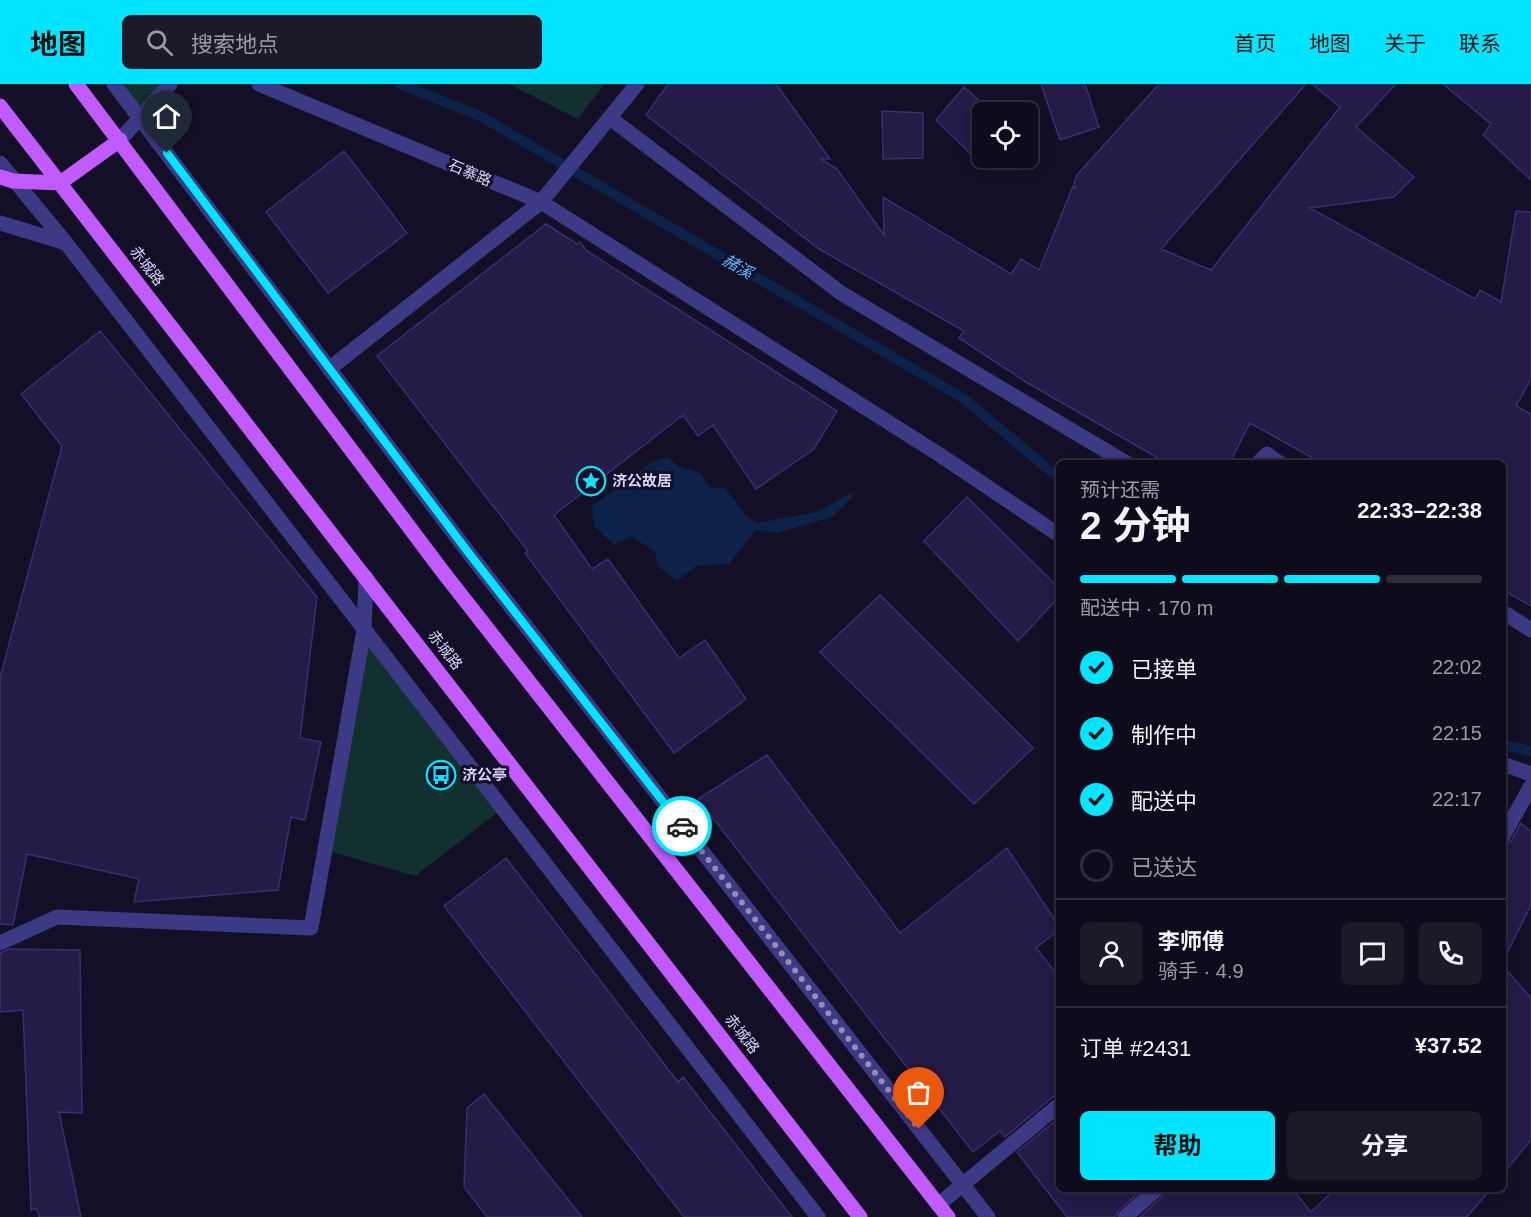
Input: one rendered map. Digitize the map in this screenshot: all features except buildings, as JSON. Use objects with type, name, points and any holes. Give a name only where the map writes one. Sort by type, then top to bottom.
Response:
[{"type":"main road","points":[[76,84],[443,572],[943,1211]]},
{"type":"main road","name":"赤城路","points":[[0,106],[860,1217]]},
{"type":"main road","points":[[7,179],[60,183],[120,140]]},
{"type":"street","points":[[114,84],[468,552],[988,1217]]},
{"type":"street","points":[[120,140],[170,84]]},
{"type":"street","name":"石寨路","points":[[259,84],[541,202],[940,455],[1056,533]]},
{"type":"street","points":[[329,369],[541,202],[637,84]]},
{"type":"street","points":[[609,118],[841,293],[1121,460]]},
{"type":"street","points":[[0,163],[7,179],[66,243],[818,1217]]},
{"type":"street","points":[[0,223],[66,243]]},
{"type":"street","points":[[1261,460],[1267,454],[1275,460]]},
{"type":"street","points":[[0,943],[57,917],[312,928],[364,630],[366,577]]},
{"type":"street","points":[[1506,614],[1531,630]]},
{"type":"street","points":[[1506,765],[1531,774]]},
{"type":"street","points":[[1506,831],[1531,786]]},
{"type":"street","points":[[943,1211],[962,1184],[1056,1107]]},
{"type":"street","points":[[1125,1217],[1154,1192]]},
{"type":"green space","points":[[114,84],[170,84],[140,117]]},
{"type":"green space","points":[[509,84],[604,84],[578,119]]},
{"type":"green space","points":[[364,630],[502,809],[415,876],[325,850]]},
{"type":"water","points":[[668,457],[679,467],[700,473],[711,489],[725,487],[746,516],[758,523],[820,511],[852,492],[852,498],[832,517],[777,533],[756,530],[729,564],[696,566],[677,581],[658,566],[655,552],[631,536],[614,545],[594,526],[592,506],[653,461]]},
{"type":"waterway","name":"赭溪","points":[[400,84],[480,116],[963,398],[1056,476]]},
{"type":"waterway","name":"赭溪","points":[[1506,746],[1531,751]]},
{"type":"way so far","points":[[682,826],[919,1129]]},
{"type":"place","name":"济公故居","points":[[591,481]]},
{"type":"place","name":"济公亭","points":[[441,775]]},
{"type":"route","points":[[167,153],[468,552],[682,826]]}]
